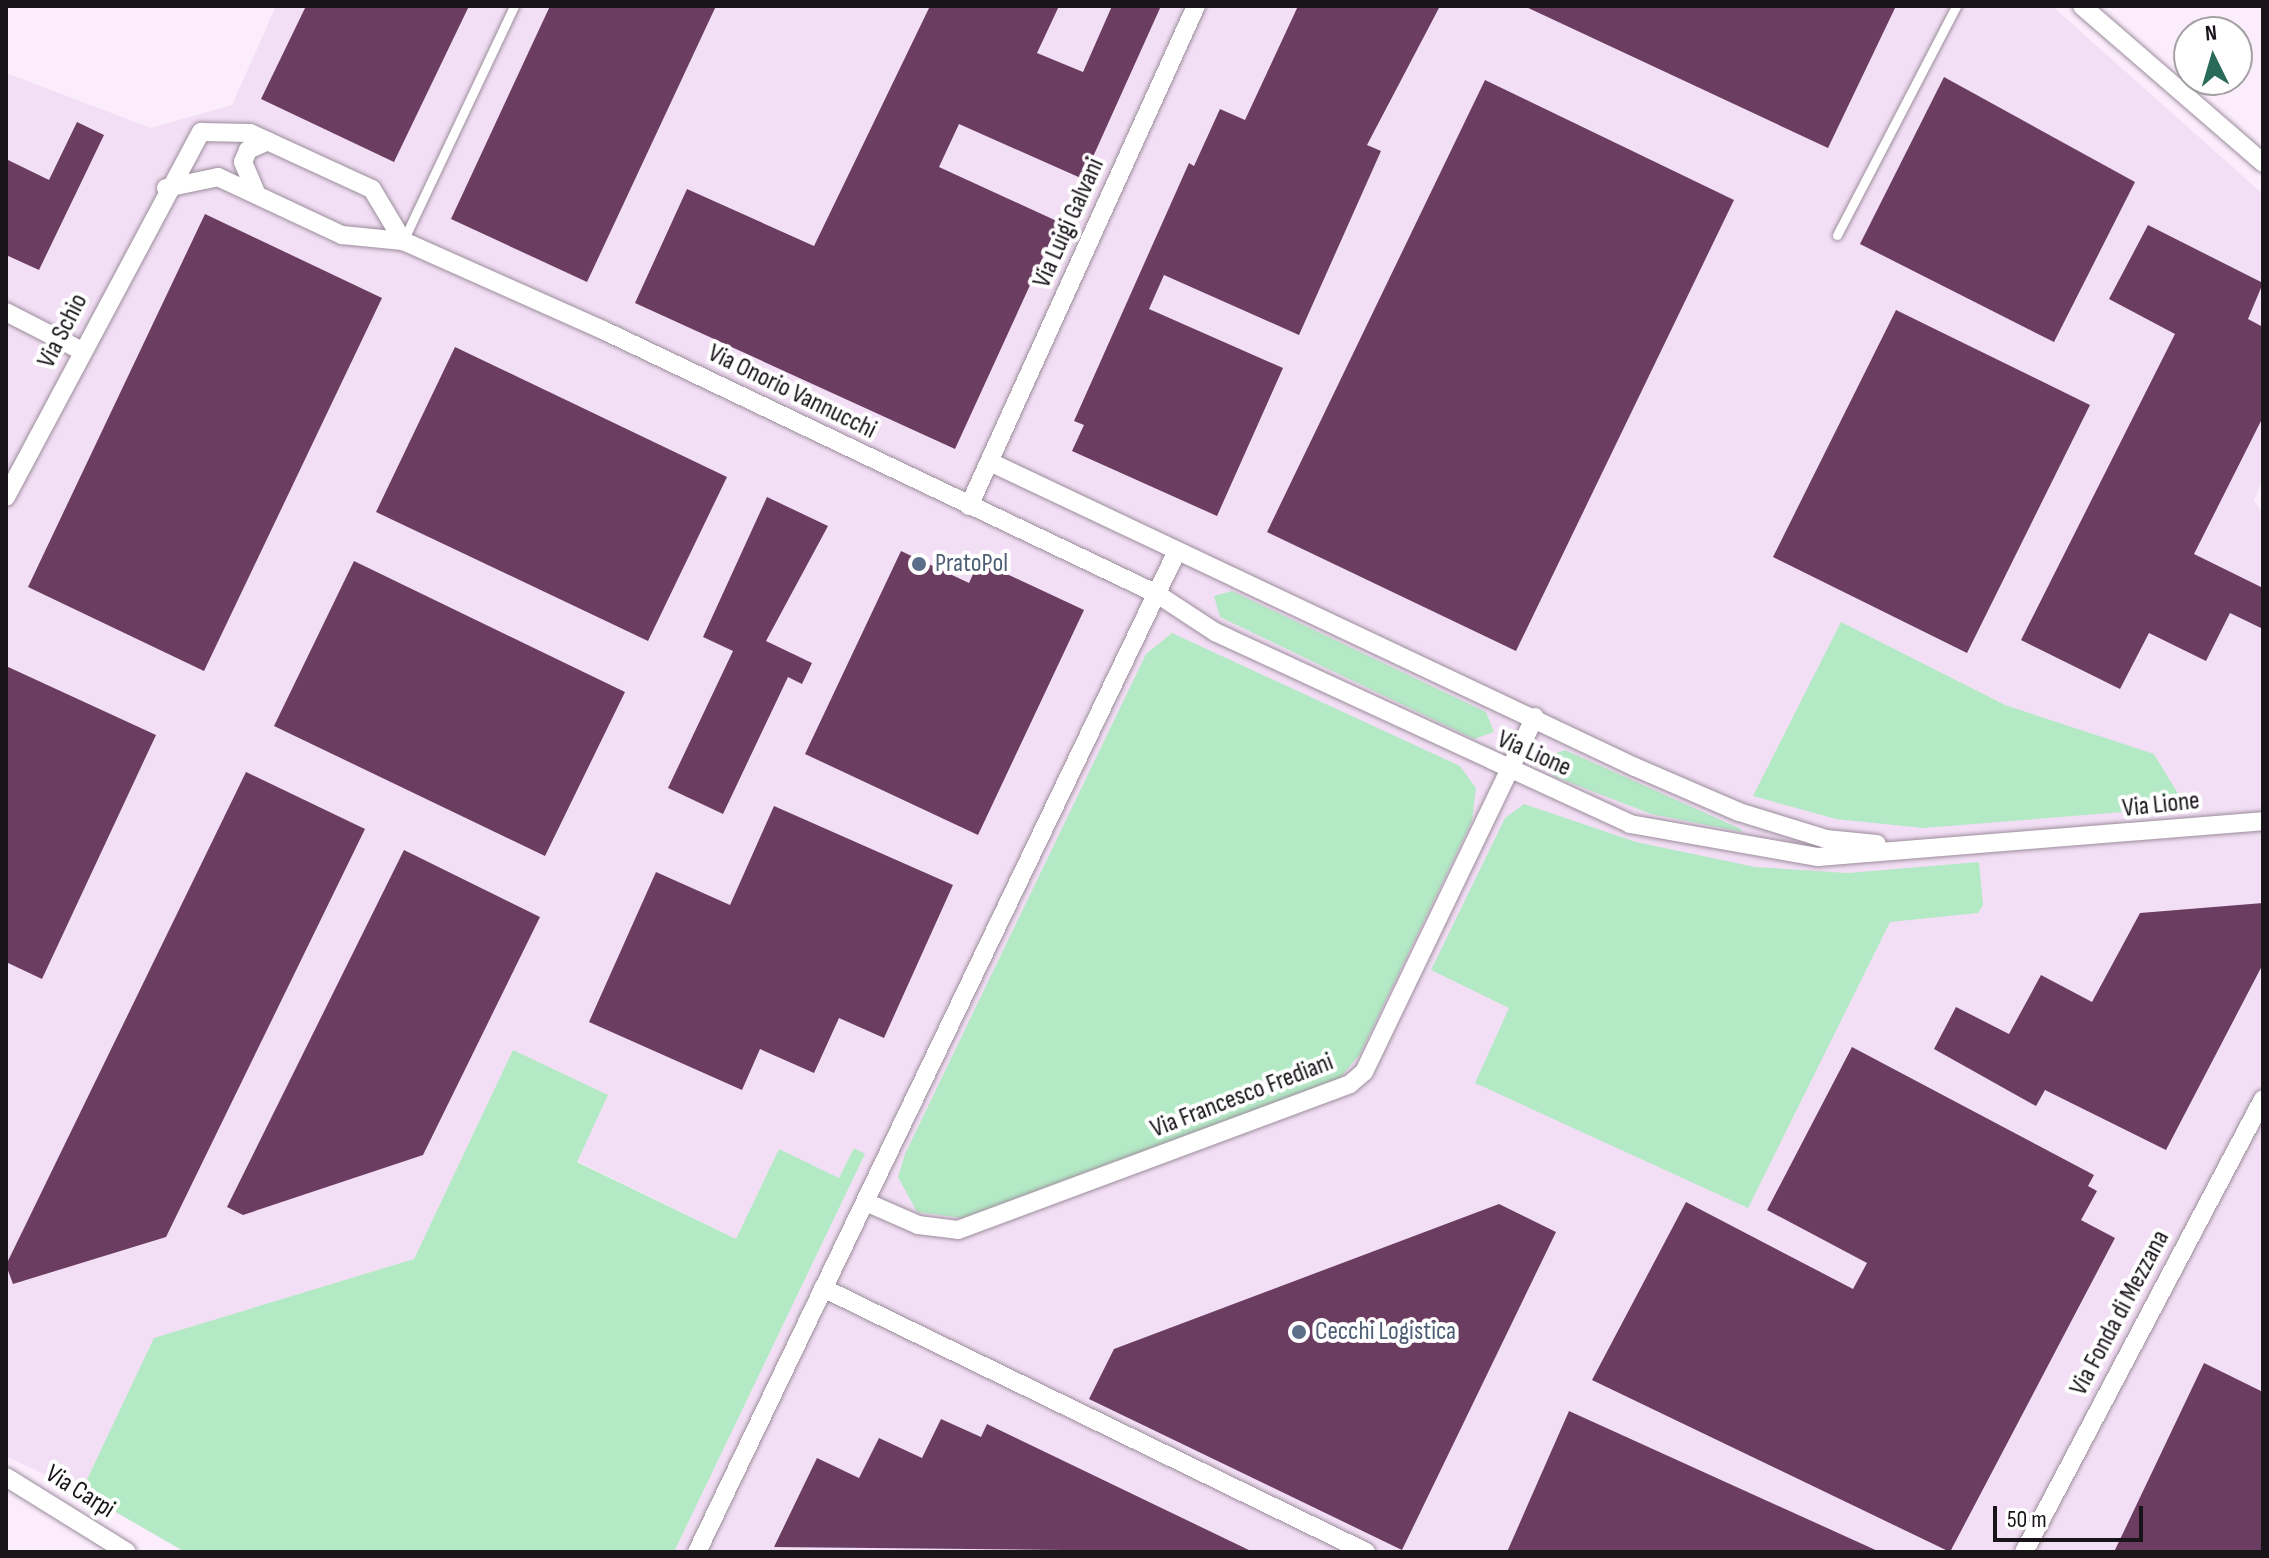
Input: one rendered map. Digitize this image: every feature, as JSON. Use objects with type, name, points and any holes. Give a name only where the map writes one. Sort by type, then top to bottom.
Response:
[{"type":"street","name":"Via Luigi Galvani","points":[[969,506],[1196,6]]},
{"type":"street","points":[[2082,6],[2263,163]]},
{"type":"street","points":[[166,188],[201,132],[237,129],[372,189],[403,241]]},
{"type":"street","points":[[257,195],[243,162],[248,150],[268,141]]},
{"type":"street","name":"Via Onorio Vannucchi","points":[[166,188],[218,177],[352,238],[403,241],[1157,594]]},
{"type":"street","name":"Via Schio","points":[[6,497],[166,188]]},
{"type":"street","points":[[6,312],[82,351]]},
{"type":"street","points":[[697,1552],[823,1288],[868,1203],[1177,551],[990,462]]},
{"type":"street","name":"Via Lione","points":[[1177,551],[1739,812],[1826,839],[1921,848]]},
{"type":"street","name":"Via Lione","points":[[1157,594],[1215,632],[1509,772],[1630,824],[1709,843],[1818,857],[2263,821]]},
{"type":"street","name":"Via Francesco Frediani","points":[[868,1203],[918,1225],[958,1230],[1350,1084],[1364,1072],[1535,717]]},
{"type":"street","name":"Via Fonda di Mezzana","points":[[2024,1552],[2263,1099]]},
{"type":"street","points":[[823,1288],[1366,1552]]},
{"type":"street","name":"Via Carpi","points":[[6,1477],[127,1552]]},
{"type":"lane","points":[[403,241],[514,6]]},
{"type":"lane","points":[[1837,235],[1956,6]]},
{"type":"shaded area","points":[[276,6],[2052,6],[2263,194],[2263,479],[2254,501],[2263,512],[2263,1552],[674,1552],[865,1154],[839,1178],[779,1150],[736,1239],[577,1161],[513,1051],[414,1259],[155,1338],[81,1492],[6,1456],[6,73],[151,128],[232,105]]},
{"type":"green space","points":[[1232,591],[1486,712],[1494,732],[1474,739],[1220,617],[1214,596]]},
{"type":"green space","points":[[1841,622],[2005,705],[2154,754],[2186,807],[1923,828],[1836,819],[1753,796]]},
{"type":"green space","points":[[1172,633],[1460,766],[1476,788],[1472,821],[1360,1054],[1340,1078],[962,1218],[917,1212],[898,1177],[905,1154],[1146,654]]},
{"type":"green space","points":[[1565,750],[1742,832],[1651,814],[1553,776],[1548,756]]},
{"type":"green space","points":[[1524,804],[1636,842],[1755,867],[1848,873],[1979,862],[1983,905],[1978,913],[1890,922],[1748,1208],[1475,1083],[1509,1008],[1431,970],[1505,818]]},
{"type":"green space","points":[[513,1050],[608,1095],[577,1162],[736,1239],[779,1149],[839,1178],[854,1148],[865,1154],[674,1552],[185,1552],[81,1492],[154,1338],[414,1259]]},
{"type":"building","points":[[306,6],[469,6],[394,162],[261,99]]},
{"type":"building","points":[[550,6],[716,6],[587,282],[451,219]]},
{"type":"building","points":[[930,6],[1059,6],[1037,53],[1083,72],[1112,6],[1161,6],[1083,179],[959,124],[939,167],[1059,222],[955,449],[635,303],[687,189],[814,246]]},
{"type":"building","points":[[1298,6],[1440,6],[1367,145],[1381,151],[1299,335],[1164,275],[1149,309],[1283,368],[1217,516],[1072,451],[1084,425],[1074,421],[1189,163],[1194,166],[1220,109],[1245,120]]},
{"type":"building","points":[[1524,6],[1896,6],[1828,148]]},
{"type":"building","points":[[1944,77],[2135,182],[2054,342],[1860,244]]},
{"type":"building","points":[[1485,80],[1734,200],[1516,651],[1267,532]]},
{"type":"building","points":[[77,122],[104,135],[39,270],[6,255],[6,159],[49,180]]},
{"type":"building","points":[[205,214],[382,298],[204,671],[28,587]]},
{"type":"building","points":[[2148,225],[2263,283],[2248,319],[2263,327],[2263,417],[2194,554],[2263,588],[2263,629],[2230,613],[2206,661],[2149,633],[2120,689],[2021,640],[2175,334],[2109,299]]},
{"type":"building","points":[[1896,310],[2090,405],[1967,653],[1773,557]]},
{"type":"building","points":[[455,347],[727,477],[648,641],[376,512]]},
{"type":"building","points":[[767,497],[828,526],[766,641],[812,663],[802,684],[788,677],[723,814],[668,788],[733,651],[703,637]]},
{"type":"building","points":[[901,551],[969,583],[979,561],[1084,610],[978,835],[805,754]]},
{"type":"building","points":[[354,561],[625,692],[545,856],[274,726]]},
{"type":"building","points":[[6,666],[156,735],[42,979],[6,962]]},
{"type":"building","points":[[246,772],[365,829],[166,1237],[13,1284],[6,1265]]},
{"type":"building","points":[[774,806],[953,885],[884,1038],[839,1018],[814,1073],[760,1049],[742,1090],[589,1022],[656,872],[730,905]]},
{"type":"building","points":[[404,850],[540,917],[423,1155],[243,1215],[227,1207]]},
{"type":"building","points":[[2263,903],[2263,964],[2166,1150],[2045,1090],[2036,1106],[1934,1049],[1956,1007],[2009,1034],[2041,975],[2092,1002],[2140,913]]},
{"type":"building","points":[[1852,1047],[2094,1175],[2088,1186],[2097,1191],[2081,1220],[2115,1238],[1950,1552],[1592,1380],[1686,1202],[1853,1289],[1867,1263],[1767,1210]]},
{"type":"building","points":[[1499,1204],[1556,1232],[1402,1550],[1089,1399],[1114,1349]]},
{"type":"building","points":[[2204,1363],[2263,1392],[2263,1552],[2114,1552]]},
{"type":"building","points":[[1569,1411],[1880,1552],[1507,1552]]},
{"type":"building","points":[[941,1419],[981,1437],[987,1424],[1253,1552],[774,1547],[817,1458],[859,1478],[879,1438],[922,1458]]},
{"type":"place","name":"PratoPol","points":[[919,564]]},
{"type":"place","name":"Cecchi Logistica","points":[[1299,1332]]}]
